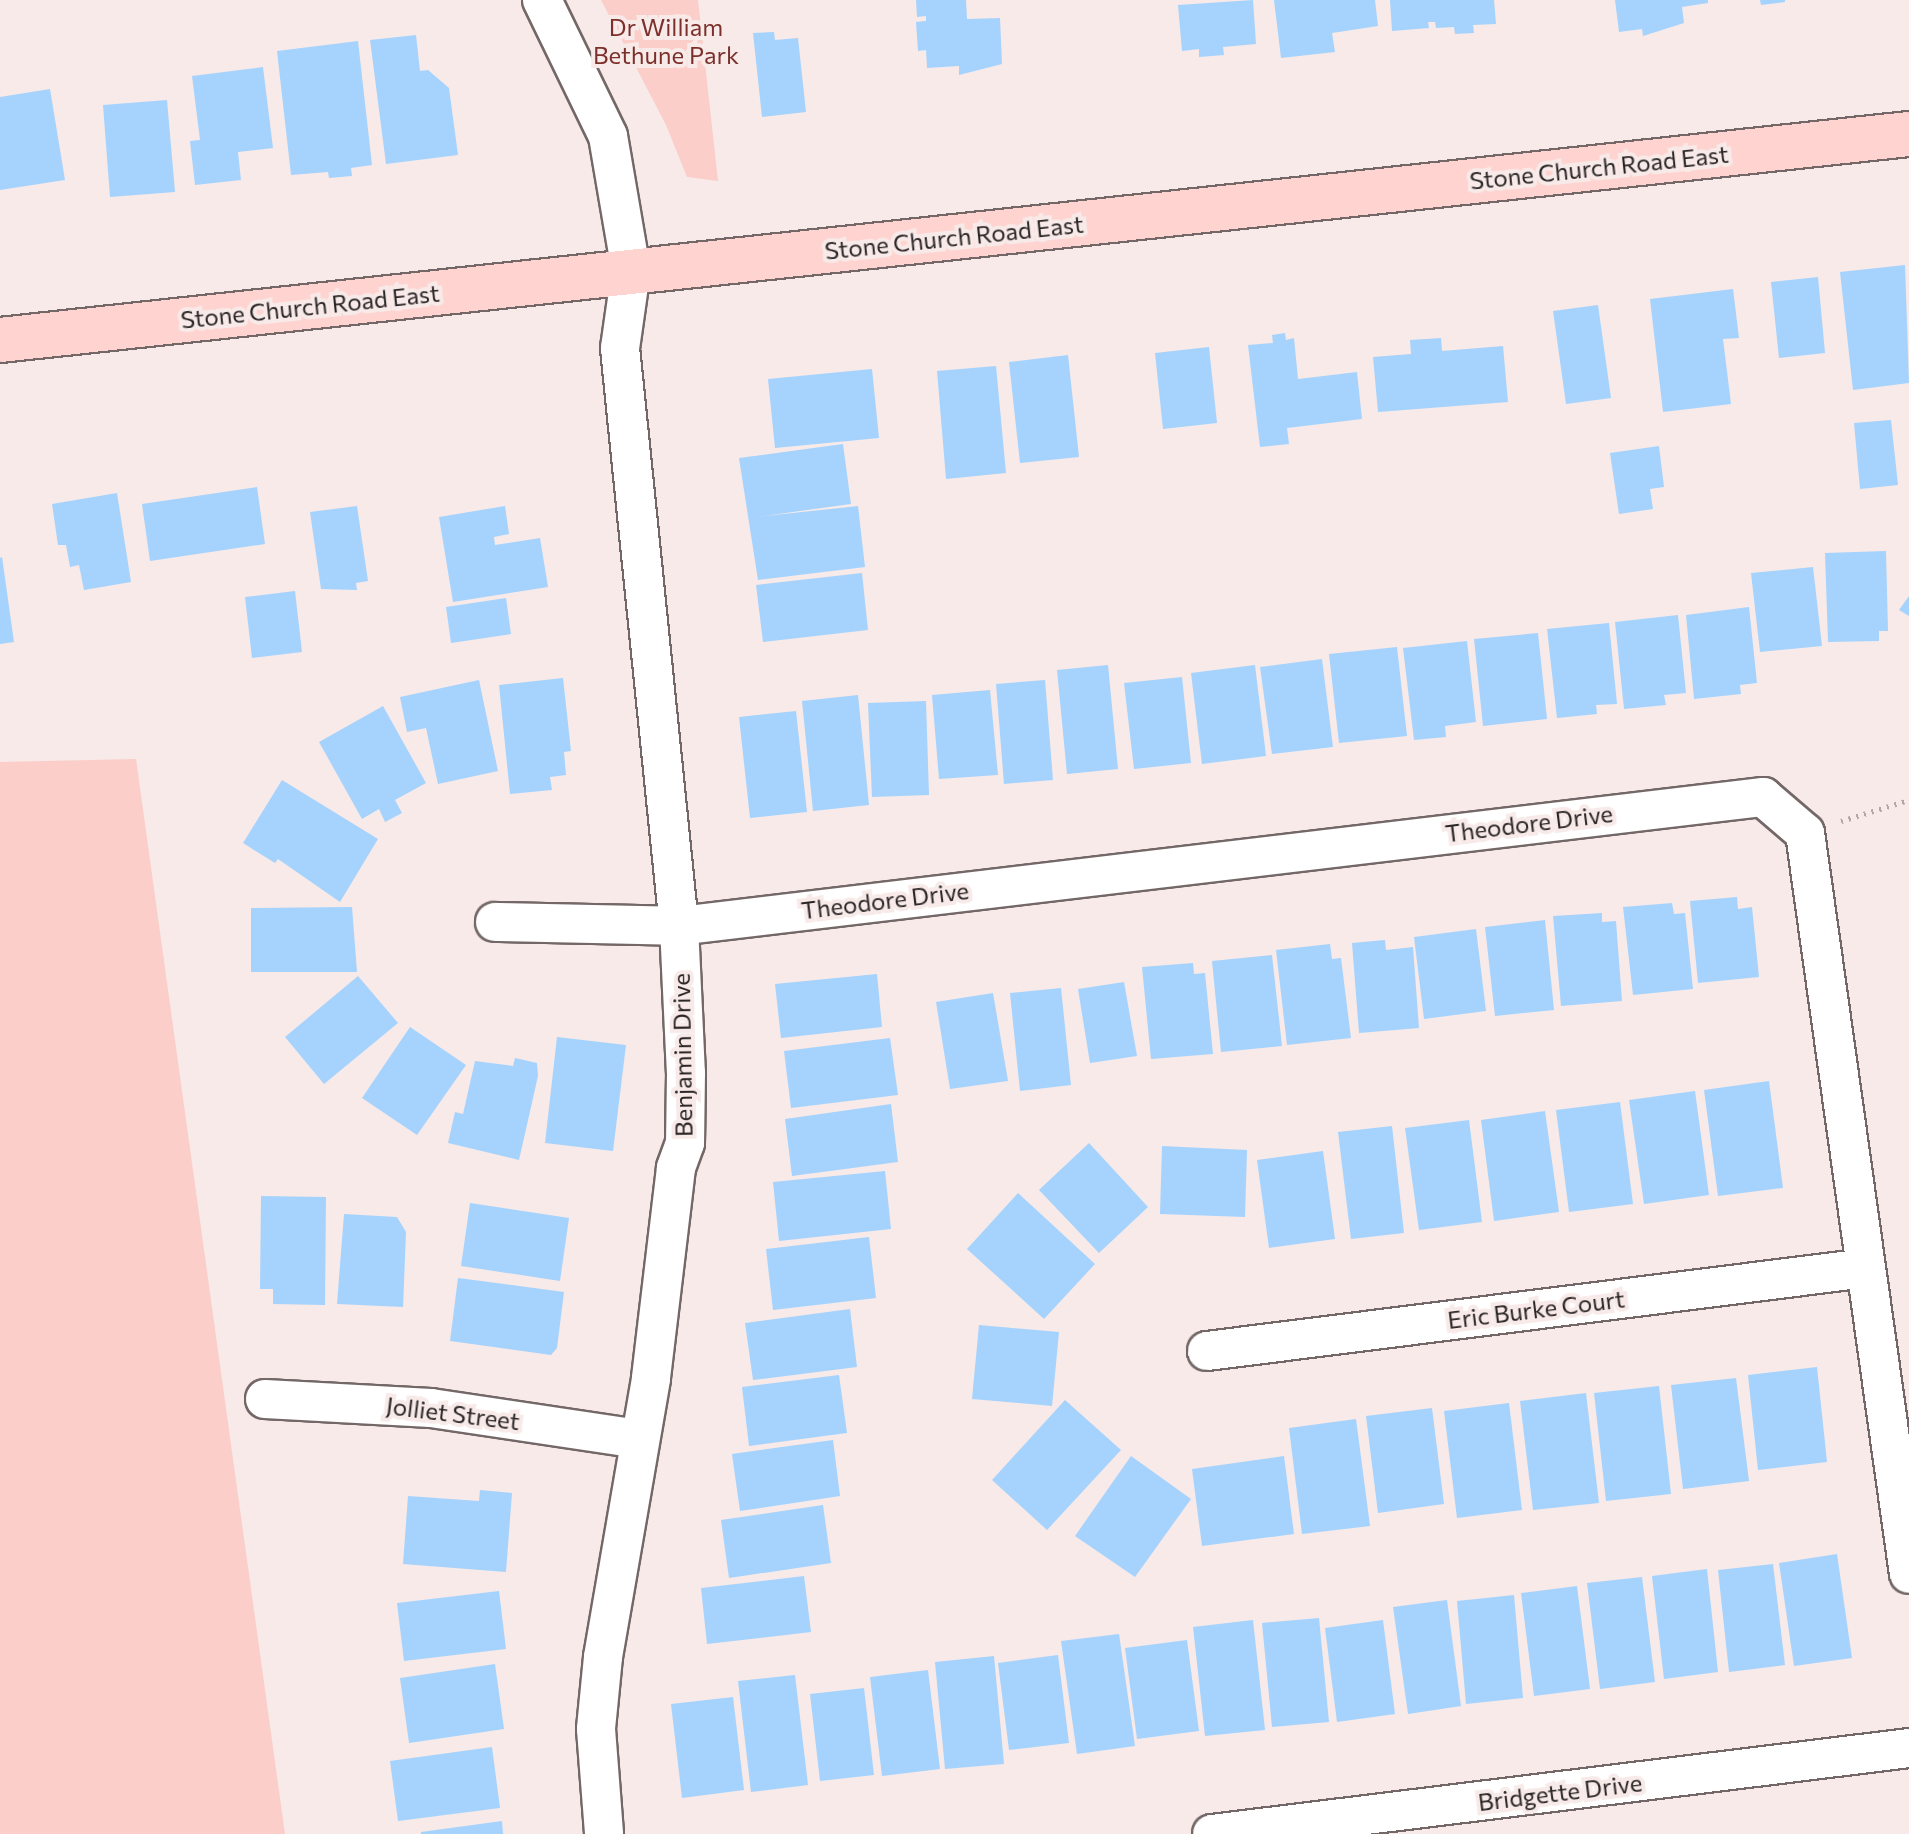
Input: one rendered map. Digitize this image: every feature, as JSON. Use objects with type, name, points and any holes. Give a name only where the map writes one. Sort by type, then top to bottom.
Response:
[{"type":"main road","name":"Stone Church Road East","points":[[0,340],[1909,134]]},
{"type":"street","name":"Benjamin Drive","points":[[542,0],[608,136],[631,271],[620,348],[679,926],[685,1143],[676,1168],[651,1379],[639,1439],[596,1729],[604,1834]]},
{"type":"street","name":"Theodore Drive","points":[[495,922],[679,926],[1763,797],[1805,833]]},
{"type":"street","points":[[1805,833],[1909,1574]]},
{"type":"street","name":"Eric Burke Court","points":[[1207,1351],[1866,1268]]},
{"type":"street","name":"Jolliet Street","points":[[265,1399],[396,1404],[639,1439]]},
{"type":"street","name":"Bridgette Drive","points":[[1212,1834],[1362,1825],[1909,1748]]},
{"type":"path","points":[[1805,833],[1909,800]]},
{"type":"green space","name":"Dr William Bethune Park","points":[[601,0],[698,0],[718,181],[687,177],[666,125]]},
{"type":"green space","points":[[136,759],[285,1834],[0,1834],[0,762]]},
{"type":"building","points":[[916,0],[966,0],[967,19],[1000,18],[1002,64],[959,75],[959,66],[927,68],[926,50],[918,51],[916,22],[926,21],[926,16],[917,17]]},
{"type":"building","points":[[1253,0],[1256,44],[1223,47],[1224,55],[1199,57],[1199,49],[1182,51],[1178,5]]},
{"type":"building","points":[[1274,0],[1375,0],[1378,26],[1332,33],[1335,52],[1281,58]]},
{"type":"building","points":[[1390,0],[1494,0],[1496,24],[1473,25],[1474,33],[1455,34],[1454,27],[1436,28],[1435,22],[1428,22],[1429,28],[1392,31]]},
{"type":"building","points":[[1615,0],[1708,0],[1708,3],[1682,7],[1684,23],[1643,36],[1642,29],[1619,32]]},
{"type":"building","points":[[1760,0],[1785,0],[1785,2],[1761,5]]},
{"type":"building","points":[[774,32],[775,40],[798,38],[806,112],[762,117],[753,33]]},
{"type":"building","points":[[416,35],[420,71],[428,70],[449,88],[458,155],[386,164],[370,40]]},
{"type":"building","points":[[358,41],[372,165],[351,168],[352,176],[329,178],[328,172],[291,175],[277,51]]},
{"type":"building","points":[[263,67],[273,148],[238,152],[241,180],[195,185],[190,141],[200,140],[192,76]]},
{"type":"building","points":[[50,89],[65,180],[0,190],[0,97]]},
{"type":"building","points":[[167,100],[175,192],[110,197],[103,105]]},
{"type":"building","points":[[1905,265],[1909,383],[1853,390],[1840,272]]},
{"type":"building","points":[[1818,277],[1825,353],[1779,358],[1771,282]]},
{"type":"building","points":[[1733,289],[1739,338],[1723,339],[1731,404],[1663,412],[1650,299]]},
{"type":"building","points":[[1598,305],[1611,398],[1566,404],[1553,311]]},
{"type":"building","points":[[1285,333],[1286,340],[1294,338],[1298,379],[1357,372],[1362,419],[1287,428],[1289,444],[1260,447],[1248,345],[1273,343],[1272,335]]},
{"type":"building","points":[[1441,338],[1442,351],[1503,346],[1508,402],[1378,412],[1373,357],[1411,354],[1410,340]]},
{"type":"building","points":[[1209,347],[1217,423],[1163,429],[1155,353]]},
{"type":"building","points":[[1068,355],[1079,457],[1020,463],[1009,362]]},
{"type":"building","points":[[996,366],[1006,473],[946,479],[937,371]]},
{"type":"building","points":[[872,369],[879,438],[775,448],[768,379]]},
{"type":"building","points":[[1891,420],[1898,485],[1860,489],[1854,423]]},
{"type":"building","points":[[843,444],[851,504],[756,517],[858,506],[865,567],[758,580],[739,458]]},
{"type":"building","points":[[1659,446],[1664,487],[1650,489],[1653,509],[1619,514],[1610,453]]},
{"type":"building","points":[[257,487],[265,544],[150,561],[142,504]]},
{"type":"building","points":[[117,493],[131,582],[84,590],[79,565],[70,567],[66,545],[58,545],[52,504]]},
{"type":"building","points":[[357,506],[368,581],[356,583],[357,590],[321,589],[310,512]]},
{"type":"building","points":[[505,506],[509,534],[494,537],[495,545],[540,538],[548,587],[453,602],[439,517]]},
{"type":"building","points":[[1886,551],[1888,631],[1879,631],[1879,641],[1828,642],[1825,553]]},
{"type":"building","points":[[0,558],[14,642],[0,644]]},
{"type":"building","points":[[1813,567],[1822,646],[1760,652],[1751,573]]},
{"type":"building","points":[[862,573],[868,630],[763,642],[756,585]]},
{"type":"building","points":[[295,591],[302,652],[252,658],[245,597]]},
{"type":"building","points":[[1909,596],[1909,616],[1899,610]]},
{"type":"building","points":[[506,598],[511,634],[451,643],[446,607]]},
{"type":"building","points":[[1749,607],[1757,683],[1740,685],[1741,694],[1694,699],[1686,615]]},
{"type":"building","points":[[1678,615],[1686,693],[1664,695],[1666,705],[1624,709],[1615,622]]},
{"type":"building","points":[[1609,623],[1617,704],[1596,705],[1597,714],[1557,718],[1547,629]]},
{"type":"building","points":[[1538,633],[1547,719],[1483,726],[1474,639]]},
{"type":"building","points":[[1467,641],[1476,722],[1445,726],[1446,737],[1414,740],[1403,648]]},
{"type":"building","points":[[1397,647],[1407,736],[1339,743],[1329,654]]},
{"type":"building","points":[[1322,659],[1333,747],[1272,754],[1260,667]]},
{"type":"building","points":[[1108,665],[1118,769],[1067,774],[1057,670]]},
{"type":"building","points":[[1255,665],[1266,756],[1202,764],[1191,673]]},
{"type":"building","points":[[1182,677],[1191,763],[1134,769],[1124,683]]},
{"type":"building","points":[[563,678],[571,751],[564,752],[566,775],[550,777],[552,790],[510,794],[499,685]]},
{"type":"building","points":[[479,680],[498,771],[438,784],[426,728],[407,732],[400,697]]},
{"type":"building","points":[[1045,680],[1053,780],[1004,784],[996,684]]},
{"type":"building","points":[[990,690],[998,775],[939,779],[932,695]]},
{"type":"building","points":[[858,695],[869,805],[813,811],[802,701]]},
{"type":"building","points":[[926,701],[929,795],[872,797],[868,703]]},
{"type":"building","points":[[383,706],[426,783],[395,800],[402,813],[385,822],[379,809],[362,819],[319,742]]},
{"type":"building","points":[[796,711],[807,812],[750,818],[739,717]]},
{"type":"building","points":[[282,780],[378,839],[340,902],[278,859],[275,863],[243,843]]},
{"type":"building","points":[[1737,897],[1738,909],[1752,907],[1759,977],[1698,983],[1690,901]]},
{"type":"building","points":[[1672,903],[1674,914],[1685,913],[1693,989],[1633,995],[1623,907]]},
{"type":"building","points":[[352,907],[357,972],[251,972],[251,908]]},
{"type":"building","points":[[1602,913],[1602,922],[1616,921],[1622,1001],[1561,1006],[1553,916]]},
{"type":"building","points":[[1545,920],[1554,1010],[1495,1016],[1485,927]]},
{"type":"building","points":[[1476,929],[1486,1011],[1424,1019],[1414,937]]},
{"type":"building","points":[[1385,940],[1386,950],[1413,947],[1419,1028],[1359,1033],[1352,943]]},
{"type":"building","points":[[1330,944],[1332,959],[1341,958],[1351,1038],[1287,1045],[1276,950]]},
{"type":"building","points":[[1272,955],[1282,1046],[1221,1052],[1212,961]]},
{"type":"building","points":[[1193,963],[1194,974],[1205,973],[1213,1054],[1151,1059],[1142,967]]},
{"type":"building","points":[[877,974],[882,1027],[781,1038],[775,984]]},
{"type":"building","points":[[358,976],[398,1023],[324,1084],[285,1037]]},
{"type":"building","points":[[1124,982],[1137,1056],[1090,1063],[1078,989]]},
{"type":"building","points":[[1061,988],[1071,1085],[1020,1091],[1010,993]]},
{"type":"building","points":[[993,993],[1008,1081],[950,1089],[936,1002]]},
{"type":"building","points":[[410,1027],[466,1065],[417,1135],[362,1098]]},
{"type":"building","points":[[557,1037],[626,1045],[613,1151],[545,1143]]},
{"type":"building","points":[[890,1038],[898,1095],[791,1108],[784,1051]]},
{"type":"building","points":[[515,1058],[537,1063],[538,1076],[519,1160],[448,1143],[455,1112],[463,1114],[475,1061],[513,1066]]},
{"type":"building","points":[[1769,1081],[1783,1188],[1718,1196],[1704,1090]]},
{"type":"building","points":[[1695,1091],[1709,1195],[1644,1204],[1629,1100]]},
{"type":"building","points":[[1620,1102],[1633,1204],[1569,1212],[1556,1110]]},
{"type":"building","points":[[891,1104],[898,1162],[792,1176],[785,1119]]},
{"type":"building","points":[[1545,1111],[1559,1212],[1494,1221],[1481,1120]]},
{"type":"building","points":[[1469,1120],[1482,1222],[1419,1230],[1405,1128]]},
{"type":"building","points":[[1392,1126],[1404,1233],[1351,1239],[1338,1132]]},
{"type":"building","points":[[1089,1143],[1148,1207],[1099,1253],[1039,1190]]},
{"type":"building","points":[[1162,1146],[1247,1150],[1245,1217],[1160,1214]]},
{"type":"building","points":[[1323,1151],[1335,1239],[1269,1248],[1257,1160]]},
{"type":"building","points":[[885,1171],[891,1229],[779,1241],[773,1182]]},
{"type":"building","points":[[1018,1193],[1095,1264],[1044,1319],[967,1249]]},
{"type":"building","points":[[261,1196],[326,1197],[325,1305],[273,1304],[273,1289],[260,1289]]},
{"type":"building","points":[[470,1203],[569,1218],[560,1281],[461,1266]]},
{"type":"building","points":[[344,1214],[397,1217],[406,1232],[403,1307],[337,1304]]},
{"type":"building","points":[[869,1237],[876,1298],[773,1310],[766,1249]]},
{"type":"building","points":[[458,1278],[564,1292],[557,1348],[551,1355],[450,1341]]},
{"type":"building","points":[[850,1309],[857,1367],[753,1380],[745,1323]]},
{"type":"building","points":[[979,1325],[1059,1332],[1052,1406],[972,1399]]},
{"type":"building","points":[[1817,1367],[1827,1462],[1758,1470],[1748,1375]]},
{"type":"building","points":[[839,1375],[847,1433],[749,1446],[742,1387]]},
{"type":"building","points":[[1736,1378],[1749,1481],[1683,1489],[1671,1385]]},
{"type":"building","points":[[1659,1386],[1671,1494],[1606,1501],[1594,1393]]},
{"type":"building","points":[[1586,1393],[1599,1503],[1533,1510],[1520,1401]]},
{"type":"building","points":[[1065,1400],[1121,1450],[1047,1530],[992,1480]]},
{"type":"building","points":[[1509,1403],[1522,1510],[1457,1518],[1444,1411]]},
{"type":"building","points":[[1432,1408],[1444,1504],[1378,1513],[1366,1416]]},
{"type":"building","points":[[1356,1419],[1370,1526],[1302,1534],[1289,1428]]},
{"type":"building","points":[[833,1440],[840,1496],[740,1511],[732,1454]]},
{"type":"building","points":[[1131,1456],[1191,1499],[1135,1577],[1075,1536]]},
{"type":"building","points":[[1284,1456],[1294,1534],[1202,1546],[1192,1469]]},
{"type":"building","points":[[480,1490],[512,1493],[506,1572],[403,1564],[408,1496],[479,1501]]},
{"type":"building","points":[[823,1505],[831,1563],[729,1578],[721,1520]]},
{"type":"building","points":[[1837,1554],[1852,1658],[1794,1666],[1779,1563]]},
{"type":"building","points":[[1773,1564],[1785,1665],[1729,1672],[1718,1570]]},
{"type":"building","points":[[1707,1569],[1718,1672],[1664,1679],[1652,1576]]},
{"type":"building","points":[[804,1576],[811,1632],[707,1644],[701,1588]]},
{"type":"building","points":[[1642,1577],[1655,1682],[1600,1689],[1587,1583]]},
{"type":"building","points":[[1577,1586],[1590,1689],[1534,1696],[1521,1593]]},
{"type":"building","points":[[499,1591],[506,1649],[404,1661],[397,1603]]},
{"type":"building","points":[[1514,1595],[1523,1698],[1466,1704],[1457,1601]]},
{"type":"building","points":[[1447,1600],[1461,1706],[1408,1714],[1393,1607]]},
{"type":"building","points":[[1319,1618],[1329,1722],[1272,1727],[1262,1623]]},
{"type":"building","points":[[1253,1620],[1265,1730],[1205,1736],[1193,1627]]},
{"type":"building","points":[[1383,1620],[1395,1714],[1337,1722],[1325,1628]]},
{"type":"building","points":[[1119,1634],[1135,1746],[1077,1754],[1061,1641]]},
{"type":"building","points":[[1187,1640],[1199,1731],[1137,1739],[1125,1648]]},
{"type":"building","points":[[1058,1655],[1069,1743],[1009,1750],[998,1663]]},
{"type":"building","points":[[994,1656],[1004,1764],[945,1769],[935,1662]]},
{"type":"building","points":[[495,1664],[504,1729],[409,1743],[400,1678]]},
{"type":"building","points":[[928,1670],[940,1769],[882,1776],[870,1677]]},
{"type":"building","points":[[795,1675],[808,1785],[751,1792],[738,1681]]},
{"type":"building","points":[[864,1688],[874,1775],[820,1781],[810,1694]]},
{"type":"building","points":[[733,1697],[744,1790],[682,1798],[671,1704]]},
{"type":"building","points":[[492,1747],[500,1808],[398,1821],[390,1761]]},
{"type":"building","points":[[502,1821],[503,1834],[421,1834],[421,1832]]}]
